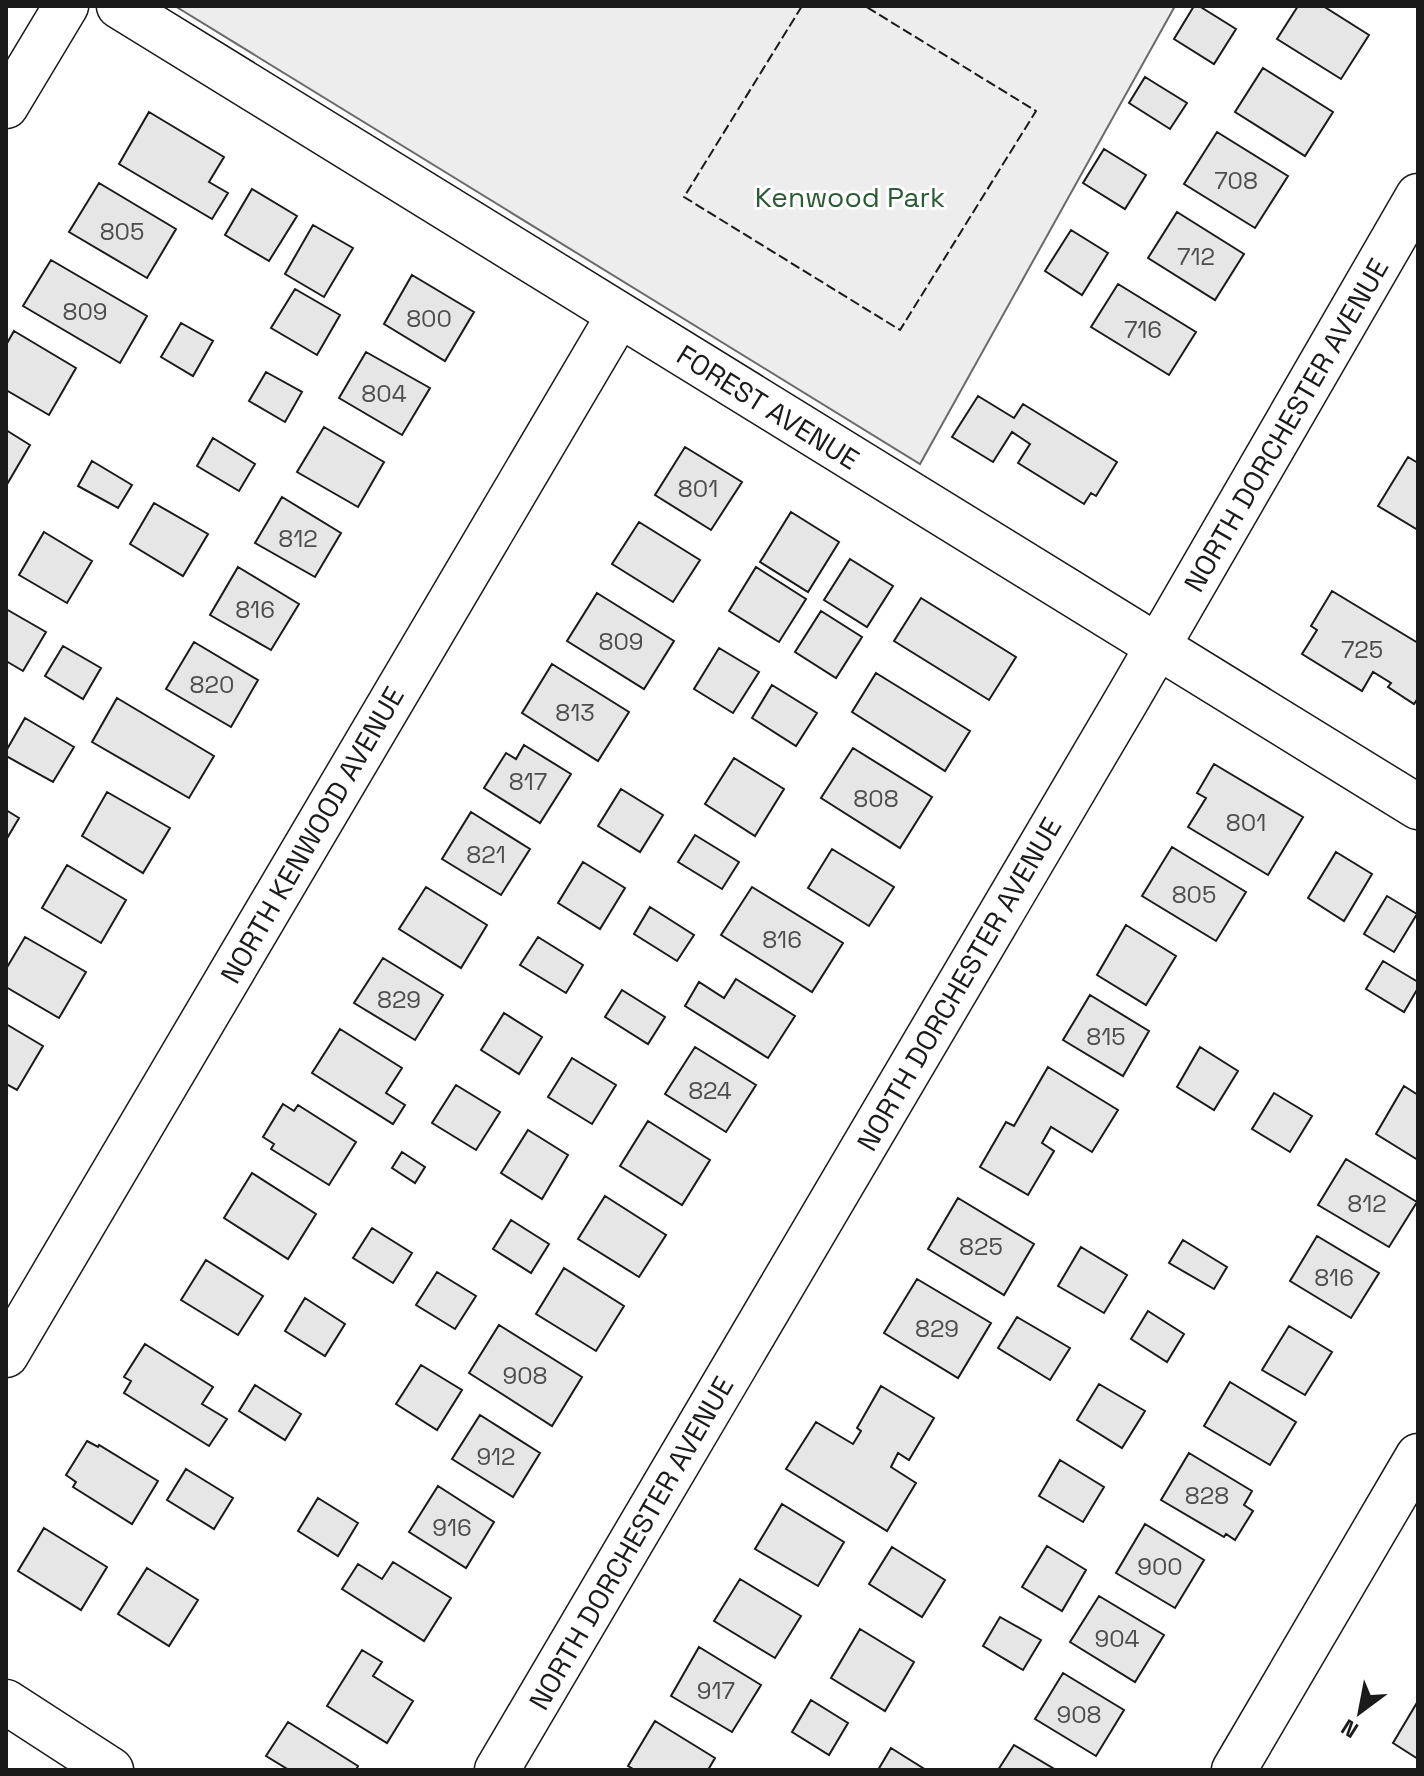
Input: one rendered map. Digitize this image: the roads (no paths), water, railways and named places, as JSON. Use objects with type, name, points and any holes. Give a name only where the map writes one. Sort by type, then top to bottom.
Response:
[{"type":"street","points":[[6,106],[66,6]]},
{"type":"street","name":"FOREST AVENUE","points":[[119,6],[1418,807]]},
{"type":"street","name":"NORTH DORCHESTER AVENUE","points":[[497,1770],[1158,647],[1418,196]]},
{"type":"street","name":"NORTH KENWOOD AVENUE","points":[[6,1355],[619,315]]},
{"type":"street","points":[[1234,1770],[1418,1456]]},
{"type":"street","points":[[6,1702],[111,1770]]},
{"type":"park label","name":"Kenwood Park","points":[[850,197]]}]
